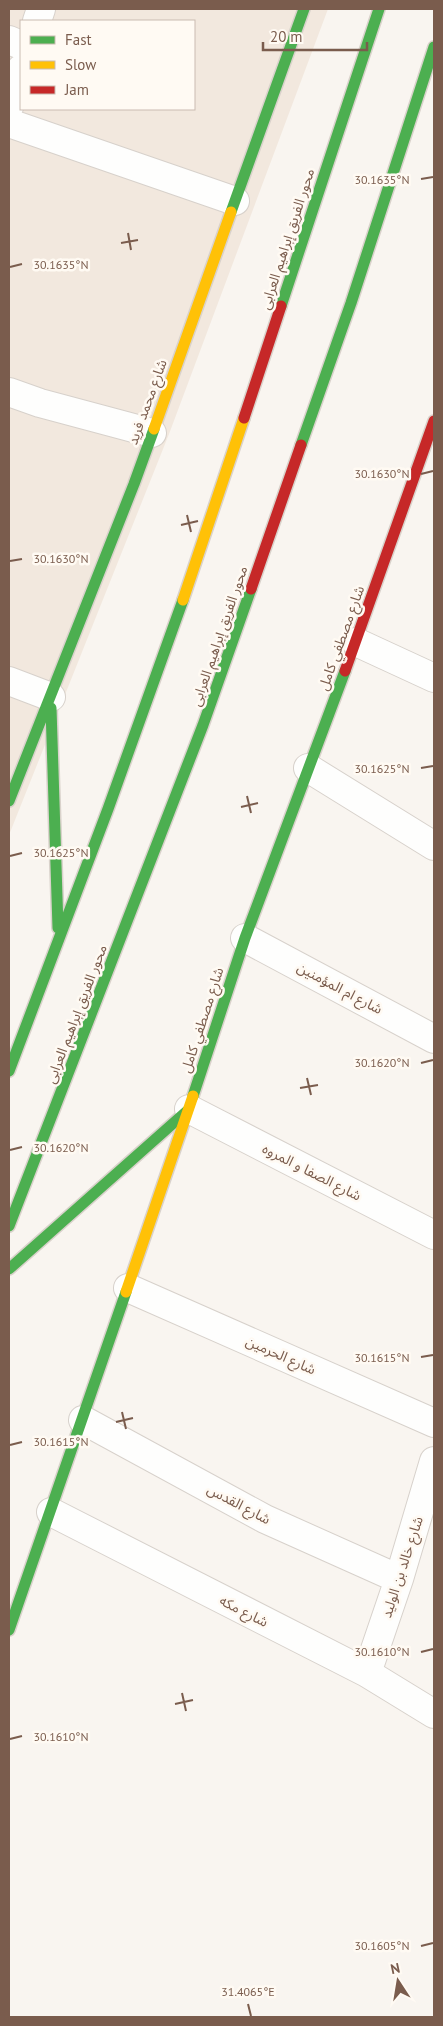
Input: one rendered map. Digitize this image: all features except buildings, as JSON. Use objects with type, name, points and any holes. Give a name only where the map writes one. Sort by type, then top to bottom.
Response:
[{"type":"main road","name":"شارع محمد فريد","points":[[9,801],[152,433],[304,9]]},
{"type":"main road","name":"محور الفريق إبراهيم العرابى","points":[[9,1071],[149,698],[202,545],[379,9]]},
{"type":"main road","name":"محور الفريق إبراهيم العرابى","points":[[9,1226],[203,725],[348,312],[434,47]]},
{"type":"main road","name":"شارع مصطفي كامل","points":[[9,1630],[83,1420],[245,938],[356,642],[434,422]]},
{"type":"main road","points":[[51,697],[59,942]]},
{"type":"main road","points":[[9,1269],[189,1109]]},
{"type":"street","points":[[9,107],[20,73]]},
{"type":"street","points":[[9,123],[235,201]]},
{"type":"street","points":[[9,392],[40,403],[152,433]]},
{"type":"street","points":[[356,642],[434,678]]},
{"type":"street","points":[[9,681],[51,697]]},
{"type":"street","points":[[308,768],[434,846]]},
{"type":"street","name":"شارع ام المؤمنين","points":[[245,938],[434,1039]]},
{"type":"street","name":"شارع الصفا و المروه","points":[[189,1109],[434,1235]]},
{"type":"street","name":"شارع الحرمين","points":[[128,1288],[434,1423]]},
{"type":"street","name":"شارع القدس","points":[[83,1420],[265,1519],[399,1579]]},
{"type":"street","name":"شارع خالد بن الوليد","points":[[367,1673],[399,1579],[434,1461]]},
{"type":"street","name":"شارع مكه","points":[[51,1512],[367,1673],[434,1714]]},
{"type":"shaded area","points":[[9,9],[328,9],[169,434],[9,835]]},
{"type":"traffic: fast","points":[[231,212],[304,9]]},
{"type":"traffic: fast","points":[[281,306],[379,9]]},
{"type":"traffic: fast","points":[[301,445],[351,303],[434,47]]},
{"type":"traffic: fast","points":[[9,801],[154,429]]},
{"type":"traffic: fast","points":[[9,1226],[203,725],[251,589]]},
{"type":"traffic: fast","points":[[9,1071],[108,809],[183,600]]},
{"type":"traffic: fast","points":[[193,1096],[245,938],[345,671]]},
{"type":"traffic: fast","points":[[51,708],[58,928]]},
{"type":"traffic: fast","points":[[9,1269],[187,1111]]},
{"type":"traffic: fast","points":[[9,1630],[126,1292]]},
{"type":"traffic: slow","points":[[154,429],[231,212]]},
{"type":"traffic: slow","points":[[183,600],[244,418]]},
{"type":"traffic: slow","points":[[126,1292],[193,1096]]},
{"type":"traffic: jam","points":[[244,418],[281,306]]},
{"type":"traffic: jam","points":[[345,671],[434,421]]},
{"type":"traffic: jam","points":[[251,589],[301,445]]}]
